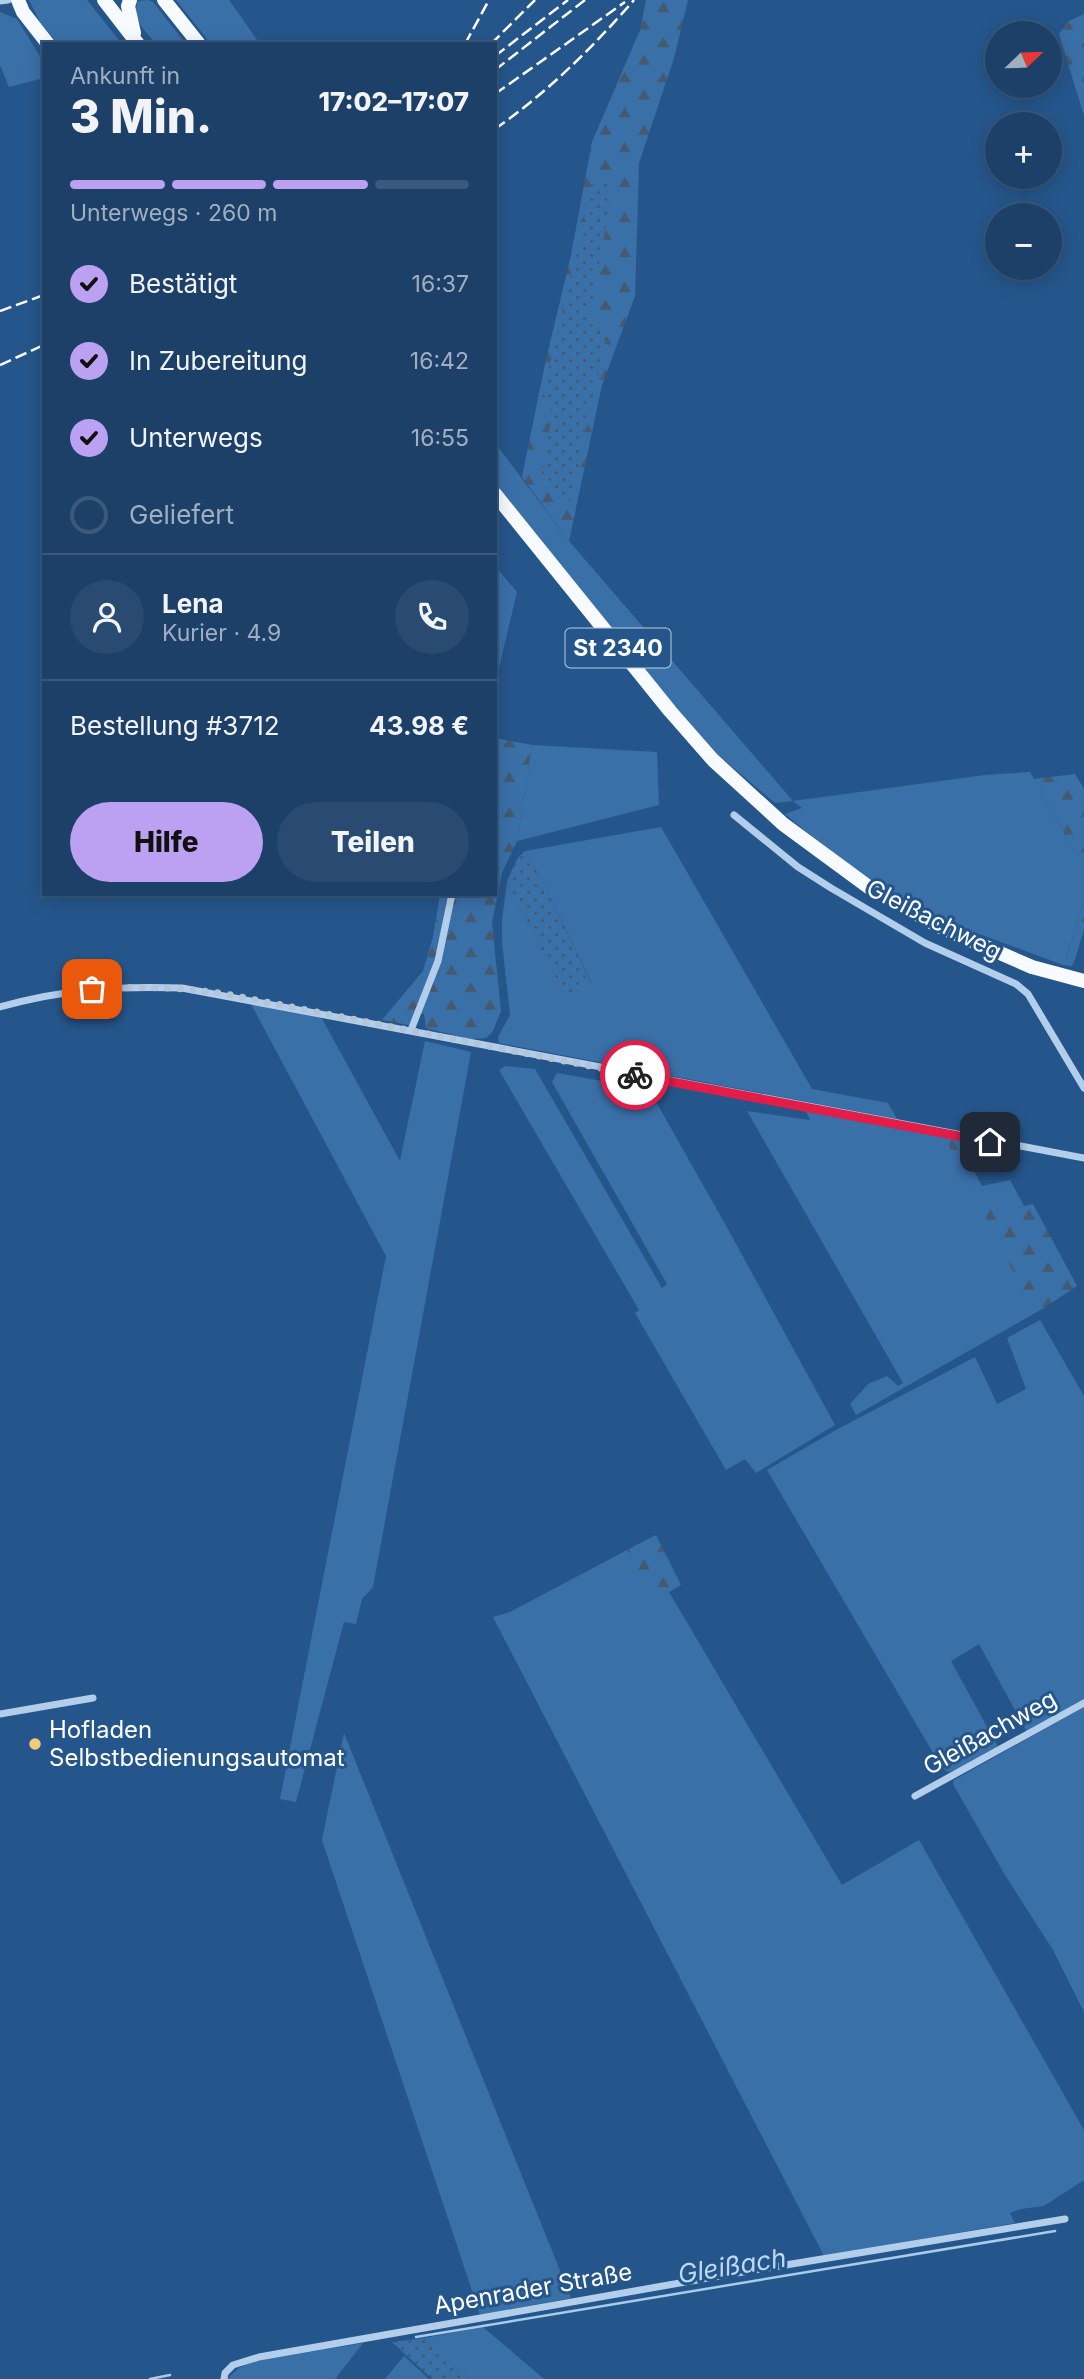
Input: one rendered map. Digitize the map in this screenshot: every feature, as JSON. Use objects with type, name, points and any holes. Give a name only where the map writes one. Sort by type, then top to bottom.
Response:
[{"type":"main road","points":[[18,0],[23,12],[46,42]]},
{"type":"main road","points":[[104,0],[136,41]]},
{"type":"main road","points":[[130,0],[128,6],[136,41]]},
{"type":"main road","points":[[164,0],[197,42]]},
{"type":"main road","name":"St 2340","points":[[497,496],[670,711],[713,760],[783,824],[844,870],[896,903],[975,944],[1044,972],[1053,979],[1084,989]]},
{"type":"main road","name":"St 2340","points":[[1044,972],[1054,972],[1084,981]]},
{"type":"street","points":[[0,1],[8,0]]},
{"type":"street","name":"Gleißachweg","points":[[734,815],[798,867],[831,888],[925,943],[1016,984],[1028,993],[1084,1088]]},
{"type":"street","points":[[411,1030],[438,961],[452,896]]},
{"type":"street","points":[[0,1007],[66,991],[135,986],[182,988],[1084,1158]]},
{"type":"street","points":[[0,1714],[93,1698]]},
{"type":"street","name":"Gleißachweg","points":[[915,1796],[1084,1703]]},
{"type":"street","name":"Apenrader Straße","points":[[224,2379],[225,2372],[233,2365],[259,2357],[731,2274],[1065,2219]]},
{"type":"green space","points":[[29,0],[87,0],[120,42],[56,42],[40,22]]},
{"type":"green space","points":[[176,0],[229,0],[259,42],[209,42]]},
{"type":"green space","points":[[646,0],[688,0],[674,58],[639,163],[635,296],[602,385],[569,541],[522,477],[571,255],[592,142],[640,30]]},
{"type":"green space","points":[[138,1],[153,2],[184,42],[154,42],[140,24],[136,13]]},
{"type":"green space","points":[[0,12],[17,19],[42,60],[42,79],[9,87],[0,65]]},
{"type":"green space","points":[[1084,14],[1084,116],[1062,44],[1062,30],[1067,22]]},
{"type":"green space","points":[[593,180],[613,186],[589,320],[607,334],[570,503],[540,483],[552,414],[543,392]]},
{"type":"green space","points":[[497,446],[569,541],[793,801],[775,803],[718,755],[675,707],[497,487]]},
{"type":"green space","points":[[497,568],[517,592],[497,677]]},
{"type":"green space","points":[[497,738],[532,745],[517,841],[502,873],[492,923],[501,1011],[493,1031],[486,1038],[469,1039],[426,1028],[424,1014],[415,1012],[409,1025],[382,1020],[423,971],[433,937],[440,896],[497,896]]},
{"type":"green space","points":[[532,745],[657,752],[659,805],[517,841]]},
{"type":"green space","points":[[1030,772],[1084,869],[1084,900],[1066,958],[1075,959],[1072,966],[967,932],[894,894],[828,849],[785,814],[802,808],[793,801],[985,775]]},
{"type":"green space","points":[[1075,774],[1084,789],[1084,869],[1034,779]]},
{"type":"green space","points":[[661,827],[812,1089],[888,1103],[897,1119],[499,1043],[498,1037],[510,1015],[502,942],[507,881],[565,995],[591,982],[544,884],[525,851]]},
{"type":"green space","points":[[525,851],[544,884],[591,983],[565,996],[507,881],[517,859]]},
{"type":"green space","points":[[1084,900],[1084,930],[1075,959],[1066,959]]},
{"type":"green space","points":[[251,1004],[320,1015],[400,1161],[425,1041],[471,1052],[373,1587],[362,1599],[356,1624],[344,1622],[296,1802],[280,1799],[386,1256]]},
{"type":"green space","points":[[505,1066],[535,1069],[662,1288],[667,1284],[552,1082],[557,1073],[613,1083],[624,1091],[641,1091],[648,1103],[655,1100],[835,1425],[756,1473],[745,1459],[726,1470],[635,1313],[639,1310],[499,1070]]},
{"type":"green space","points":[[805,1109],[1014,1150],[1011,1161],[966,1155],[982,1186],[1010,1180],[1024,1206],[996,1214],[1044,1308],[856,1415],[850,1404],[868,1384],[887,1376],[898,1386],[903,1383],[747,1111],[810,1120]]},
{"type":"green space","points":[[945,1138],[1012,1151],[1010,1163],[966,1156],[994,1213],[1033,1204],[1077,1286],[1044,1308],[1033,1310]]},
{"type":"green space","points":[[1040,1320],[1084,1396],[1084,1700],[1027,1732],[979,1644],[951,1661],[998,1747],[960,1769],[948,1772],[942,1768],[767,1470],[836,1430],[975,1357],[997,1404],[1026,1389],[1007,1338]]},
{"type":"green space","points":[[656,1535],[681,1585],[655,1600],[627,1550]]},
{"type":"green space","points":[[627,1550],[655,1599],[669,1592],[842,1885],[919,1840],[1084,2130],[1084,2180],[1044,2206],[1010,2213],[1015,2223],[824,2256],[493,1617],[510,1612]]},
{"type":"green space","points":[[1084,1707],[1084,2012],[1053,1950],[1005,1875],[953,1784],[954,1780]]},
{"type":"green space","points":[[344,1733],[571,2298],[480,2315],[322,1840]]},
{"type":"green space","points":[[483,2327],[544,2379],[469,2379],[424,2338]]},
{"type":"green space","points":[[424,2338],[469,2379],[432,2379],[392,2342]]},
{"type":"green space","points":[[363,2343],[335,2379],[227,2379],[239,2368],[255,2361]]},
{"type":"green space","points":[[404,2356],[429,2379],[385,2379]]},
{"type":"waterway","name":"Gleißach","points":[[416,2337],[1055,2231]]},
{"type":"waterway","name":"Gleißach","points":[[150,2379],[170,2375]]},
{"type":"railway","points":[[466,42],[489,0]]},
{"type":"railway","points":[[493,42],[535,0]]},
{"type":"railway","points":[[497,54],[568,0]]},
{"type":"railway","points":[[497,68],[585,0]]},
{"type":"railway","points":[[497,127],[569,69],[634,0]]},
{"type":"railway","points":[[497,93],[625,2]]},
{"type":"railway","points":[[0,311],[42,296]]},
{"type":"railway","points":[[0,365],[42,346]]},
{"type":"way so far","points":[[92,989],[135,986],[182,988],[226,994],[635,1075]]},
{"type":"place","name":"Hofladen Selbstbedienungsautomat","points":[[35,1744]]},
{"type":"route","points":[[635,1075],[990,1142]]}]
